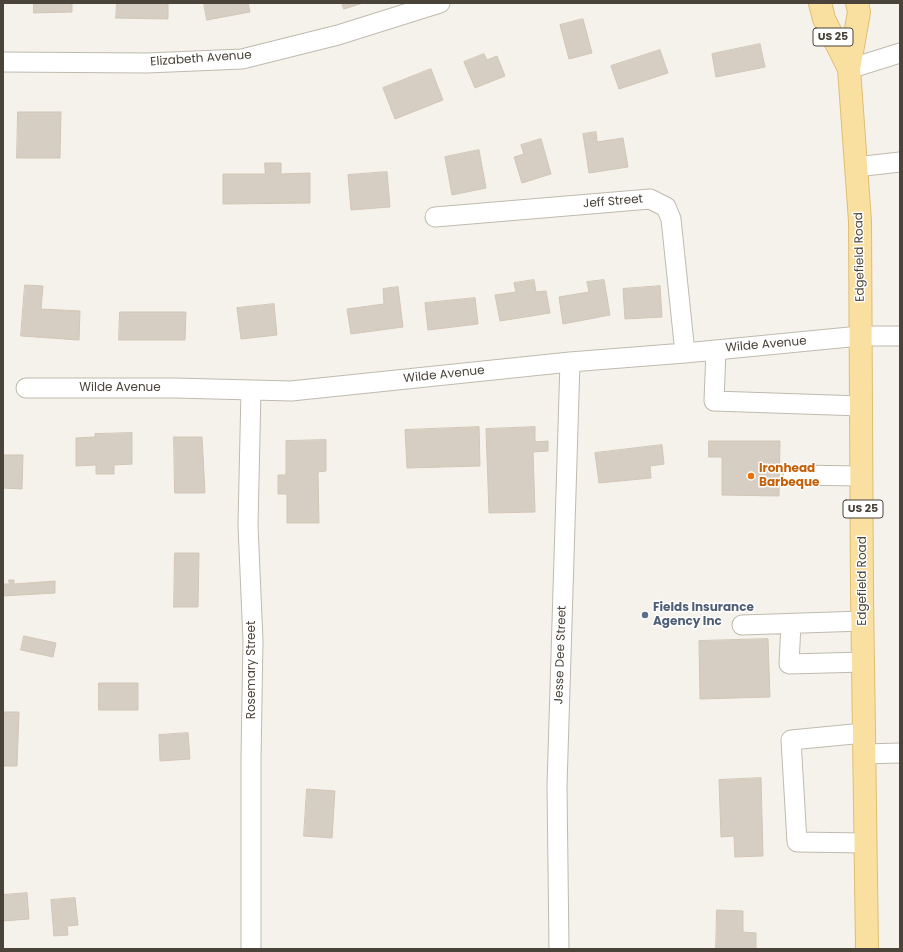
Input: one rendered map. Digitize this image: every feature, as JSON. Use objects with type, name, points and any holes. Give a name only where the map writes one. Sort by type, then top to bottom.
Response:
[{"type":"main road","name":"Edgefield Road","points":[[820,3],[824,19],[849,69]]},
{"type":"main road","name":"Edgefield Road","points":[[858,3],[859,12],[849,69],[860,221],[862,292],[860,336],[867,949]]},
{"type":"street","name":"Elizabeth Avenue","points":[[3,62],[147,63],[242,58],[338,35],[440,3]]},
{"type":"street","points":[[849,69],[900,53]]},
{"type":"street","points":[[856,167],[900,162]]},
{"type":"street","name":"Jeff Street","points":[[435,217],[650,199],[666,207],[671,219],[685,353]]},
{"type":"street","name":"Wilde Avenue","points":[[26,388],[167,388],[291,391],[570,362],[685,353],[860,336],[900,336]]},
{"type":"street","points":[[716,350],[714,400],[861,406]]},
{"type":"street","name":"Jesse Dee Street","points":[[559,949],[557,786],[570,362]]},
{"type":"street","name":"Rosemary Street","points":[[251,390],[248,525],[253,641],[251,758],[251,949]]},
{"type":"street","points":[[793,476],[862,476]]},
{"type":"street","points":[[742,625],[863,621]]},
{"type":"street","points":[[791,624],[790,664],[864,662]]},
{"type":"street","points":[[866,843],[796,842],[791,740],[864,743],[900,753]]},
{"type":"building","points":[[34,3],[72,3],[72,12],[34,13]]},
{"type":"building","points":[[117,3],[168,3],[168,19],[116,18]]},
{"type":"building","points":[[204,3],[248,3],[250,12],[207,20]]},
{"type":"building","points":[[342,3],[363,3],[344,9]]},
{"type":"building","points":[[583,19],[592,53],[569,59],[560,25]]},
{"type":"building","points":[[760,44],[765,67],[716,77],[712,54]]},
{"type":"building","points":[[660,50],[668,73],[619,89],[611,66]]},
{"type":"building","points":[[484,54],[487,60],[497,56],[505,76],[475,88],[464,62]]},
{"type":"building","points":[[431,69],[443,100],[395,119],[383,88]]},
{"type":"building","points":[[18,112],[61,112],[60,158],[17,158]]},
{"type":"building","points":[[596,132],[597,142],[623,138],[628,167],[589,173],[583,134]]},
{"type":"building","points":[[541,139],[551,174],[522,183],[514,157],[524,154],[521,145]]},
{"type":"building","points":[[479,150],[486,188],[452,195],[445,157]]},
{"type":"building","points":[[265,163],[281,163],[281,174],[310,173],[310,203],[223,204],[223,174],[265,174]]},
{"type":"building","points":[[387,172],[390,207],[351,210],[348,175]]},
{"type":"building","points":[[534,280],[536,292],[546,291],[550,313],[500,321],[495,295],[516,292],[514,283]]},
{"type":"building","points":[[604,280],[610,315],[563,324],[559,297],[589,292],[587,282]]},
{"type":"building","points":[[25,285],[43,286],[41,309],[80,311],[79,340],[21,336]]},
{"type":"building","points":[[660,286],[662,317],[625,319],[623,289]]},
{"type":"building","points":[[398,287],[403,327],[351,334],[347,309],[384,304],[383,289]]},
{"type":"building","points":[[475,298],[478,324],[428,330],[425,303]]},
{"type":"building","points":[[274,304],[277,335],[241,339],[237,308]]},
{"type":"building","points":[[120,312],[186,312],[185,340],[119,340]]},
{"type":"building","points":[[479,427],[480,466],[407,468],[405,430]]},
{"type":"building","points":[[535,427],[535,442],[548,441],[548,451],[533,452],[535,512],[489,513],[486,429]]},
{"type":"building","points":[[132,433],[132,464],[114,465],[114,474],[96,474],[96,465],[76,466],[76,438],[95,437],[95,434]]},
{"type":"building","points":[[174,437],[202,437],[205,493],[175,493]]},
{"type":"building","points":[[326,440],[326,471],[318,472],[319,523],[287,523],[287,494],[278,494],[278,475],[286,475],[286,441]]},
{"type":"building","name":"Ironhead Barbeque","points":[[709,441],[780,441],[779,496],[722,495],[722,457],[709,457]]},
{"type":"building","points":[[662,445],[664,464],[650,466],[651,478],[599,483],[595,453]]},
{"type":"building","points":[[3,455],[23,455],[22,489],[3,488]]},
{"type":"building","points":[[175,553],[199,553],[198,607],[174,607]]},
{"type":"building","points":[[9,580],[14,580],[14,584],[55,581],[55,593],[3,596],[3,584],[9,584]]},
{"type":"building","points":[[24,636],[56,643],[53,657],[21,650]]},
{"type":"building","points":[[768,639],[770,697],[700,699],[699,641]]},
{"type":"building","points":[[99,683],[138,683],[138,710],[99,710]]},
{"type":"building","points":[[3,712],[19,712],[17,766],[3,766]]},
{"type":"building","points":[[188,733],[190,759],[160,761],[159,735]]},
{"type":"building","points":[[761,778],[763,856],[735,857],[734,836],[721,837],[719,780]]},
{"type":"building","points":[[307,789],[335,791],[332,838],[304,836]]},
{"type":"building","points":[[27,893],[29,919],[3,921],[3,895]]},
{"type":"building","points":[[75,898],[78,925],[67,926],[68,935],[54,936],[51,900]]},
{"type":"building","points":[[717,910],[743,911],[743,932],[756,933],[756,949],[716,949]]},
{"type":"place","name":"Ironhead Barbeque","points":[[751,476]]},
{"type":"place","name":"Fields Insurance Agency Inc","points":[[645,615]]}]
